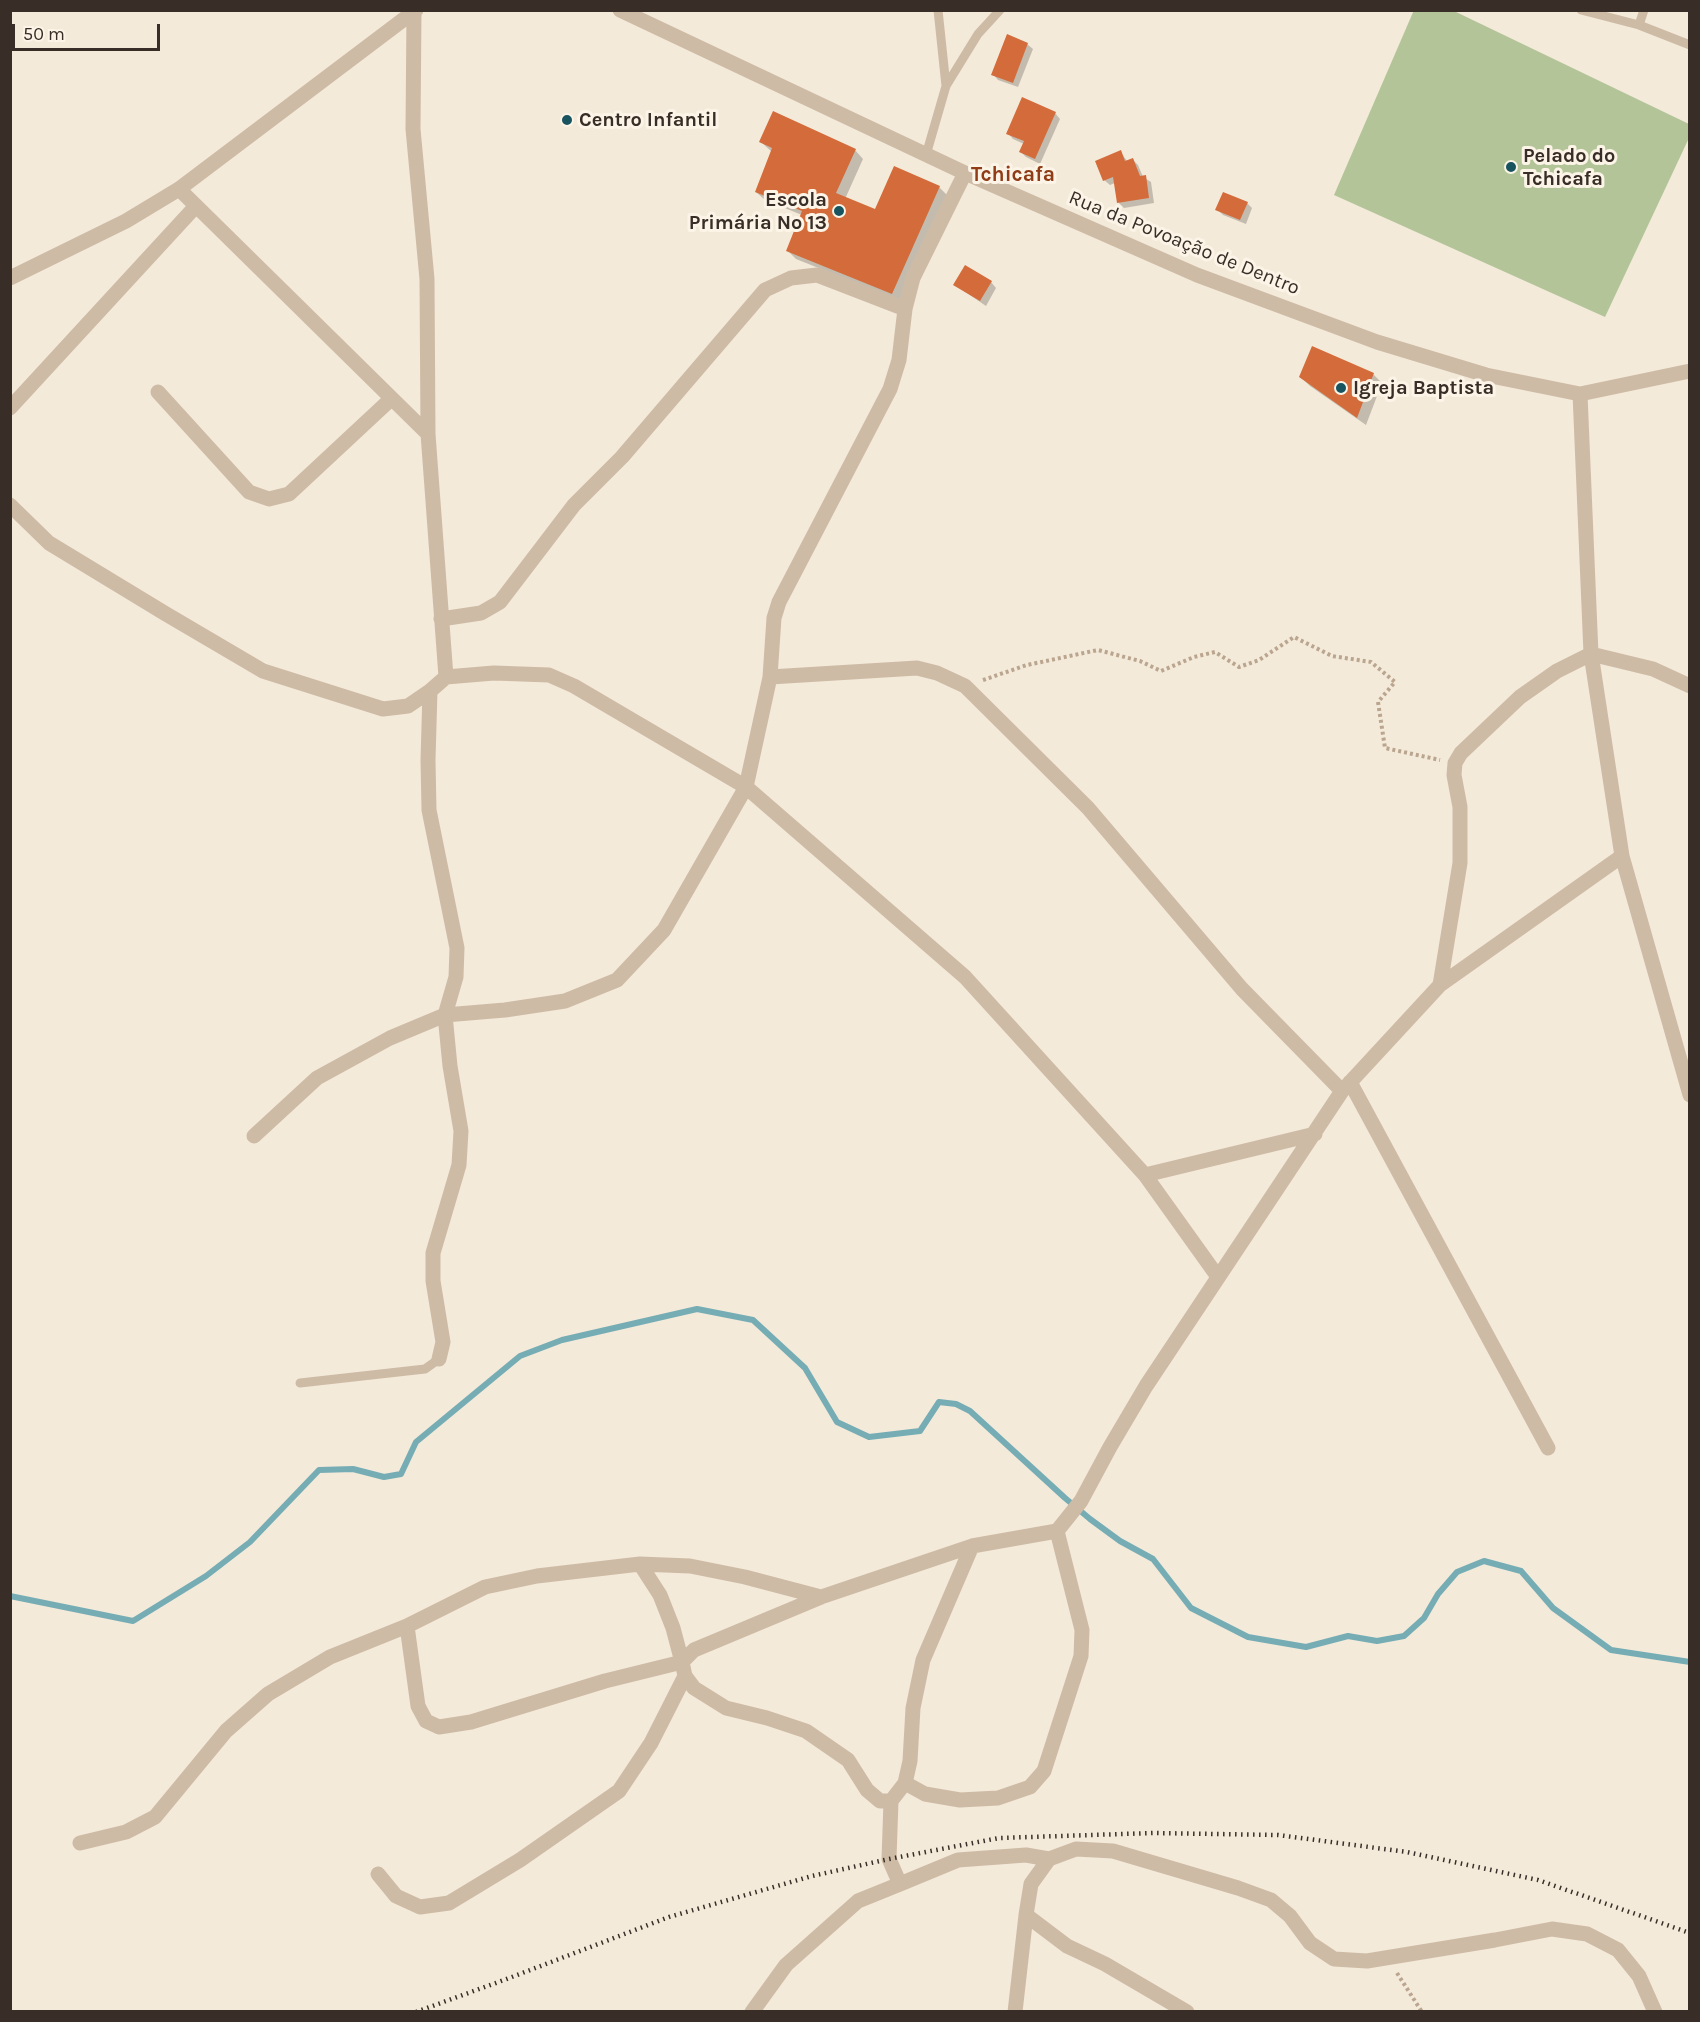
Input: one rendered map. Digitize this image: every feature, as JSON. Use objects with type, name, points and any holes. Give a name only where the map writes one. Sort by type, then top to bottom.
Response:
[{"type":"street","name":"Rua da Povoação de Dentro","points":[[621,10],[926,155],[1197,275],[1377,342],[1486,375],[1580,394],[1689,371]]},
{"type":"street","points":[[10,278],[126,220],[179,189],[415,11]]},
{"type":"street","points":[[415,11],[413,129],[427,279],[428,434],[446,677]]},
{"type":"street","points":[[254,1136],[317,1078],[390,1038],[445,1015],[505,1010],[565,1001],[617,980],[663,930],[746,787],[770,677],[774,618],[779,602],[890,389],[900,360],[905,309],[913,278],[966,173]]},
{"type":"street","points":[[179,189],[428,434]]},
{"type":"street","points":[[10,408],[196,206]]},
{"type":"street","points":[[441,619],[482,613],[500,602],[574,506],[622,457],[765,290],[791,278],[818,275],[905,309]]},
{"type":"street","points":[[158,392],[249,492],[269,499],[289,494],[391,399]]},
{"type":"street","points":[[1580,394],[1591,654],[1622,856],[1689,1095]]},
{"type":"street","points":[[10,505],[49,543],[263,671],[384,709],[408,706],[446,677],[494,674],[549,675],[574,686],[746,787],[965,977],[1145,1175],[1218,1277]]},
{"type":"street","points":[[1440,985],[1460,863],[1460,807],[1454,775],[1455,763],[1461,753],[1520,697],[1557,671],[1591,654],[1653,669],[1689,686]]},
{"type":"street","points":[[770,677],[917,668],[937,673],[965,686],[1088,808],[1242,989],[1346,1087],[1548,1448]]},
{"type":"street","points":[[430,691],[429,810],[457,948],[456,977],[445,1015],[450,1065],[461,1131],[459,1165],[433,1253],[433,1281],[443,1342],[439,1359]]},
{"type":"street","points":[[378,1874],[396,1896],[420,1907],[449,1903],[520,1860],[619,1791],[651,1743],[683,1669],[694,1650],[821,1598],[972,1546],[1060,1525],[1081,1501],[1146,1386],[1346,1087],[1440,985],[1622,856]]},
{"type":"street","points":[[1145,1175],[1315,1134]]},
{"type":"street","points":[[904,1783],[925,1794],[960,1800],[998,1798],[1030,1787],[1044,1771],[1081,1656],[1082,1630],[1060,1525]]},
{"type":"street","points":[[900,1884],[889,1859],[891,1801],[904,1783],[910,1761],[913,1708],[923,1660],[972,1546]]},
{"type":"street","points":[[80,1843],[126,1832],[155,1816],[226,1731],[268,1694],[330,1657],[407,1626],[485,1587],[537,1576],[640,1564],[690,1566],[746,1577],[821,1598]]},
{"type":"street","points":[[640,1564],[660,1595],[673,1628],[683,1669],[694,1688],[726,1708],[806,1731],[848,1760],[867,1790],[880,1801],[891,1801]]},
{"type":"street","points":[[407,1626],[418,1706],[426,1721],[439,1727],[471,1722],[605,1681],[683,1669]]},
{"type":"street","points":[[752,2012],[786,1965],[858,1901],[958,1860],[1026,1855],[1049,1859],[1077,1849],[1113,1851],[1270,1900],[1290,1916],[1310,1943],[1334,1959],[1386,1958],[1552,1929],[1587,1934],[1618,1950],[1639,1976],[1655,2012]]},
{"type":"street","points":[[1015,2012],[1031,1884],[1049,1859]]},
{"type":"street","points":[[1026,1915],[1067,1946],[1106,1964],[1187,2012]]},
{"type":"lane","points":[[938,10],[946,86]]},
{"type":"lane","points":[[926,155],[946,86],[978,34],[1000,10]]},
{"type":"lane","points":[[1581,10],[1640,26],[1689,45]]},
{"type":"lane","points":[[1640,26],[1644,10]]},
{"type":"lane","points":[[300,1383],[424,1369],[439,1359]]},
{"type":"path","points":[[965,686],[1027,665],[1098,650],[1140,662],[1161,671],[1215,651],[1239,667],[1259,660],[1294,637],[1332,656],[1371,662],[1395,682],[1378,702],[1386,748],[1455,763]]},
{"type":"path","points":[[1386,1958],[1422,2012]]},
{"type":"green space","name":"Pelado do Tchicafa","points":[[1414,10],[1454,11],[1689,124],[1689,138],[1605,317],[1334,195]]},
{"type":"building","points":[[1007,34],[1028,43],[1013,83],[991,75]]},
{"type":"building","points":[[1022,97],[1056,112],[1035,159],[1019,152],[1024,141],[1006,134]]},
{"type":"building","name":"Escola Primária Nº 13","points":[[773,111],[856,149],[836,193],[875,209],[894,166],[940,186],[892,294],[786,251],[802,211],[755,192],[772,148],[759,142]]},
{"type":"building","points":[[1121,150],[1125,161],[1133,158],[1140,176],[1146,175],[1149,198],[1117,203],[1113,177],[1103,181],[1095,161]]},
{"type":"building","points":[[1223,192],[1248,202],[1240,220],[1215,210]]},
{"type":"building","points":[[965,265],[992,281],[980,301],[953,285]]},
{"type":"building","name":"Igreja Baptista","points":[[1312,346],[1374,373],[1357,418],[1299,377]]},
{"type":"waterway","points":[[10,1596],[133,1621],[206,1576],[250,1542],[319,1470],[353,1469],[384,1477],[401,1474],[416,1442],[520,1356],[562,1340],[697,1309],[753,1320],[805,1368],[837,1422],[869,1437],[920,1431],[939,1402],[956,1404],[970,1411],[1090,1519],[1120,1541],[1153,1559],[1191,1608],[1248,1637],[1306,1647],[1348,1636],[1377,1641],[1404,1636],[1424,1618],[1438,1594],[1457,1572],[1484,1561],[1521,1571],[1553,1608],[1611,1650],[1690,1662]]},
{"type":"railway","points":[[416,2012],[669,1917],[812,1876],[999,1838],[1153,1833],[1278,1835],[1407,1852],[1538,1880],[1690,1933]]},
{"type":"place","name":"Centro Infantil","points":[[567,120]]},
{"type":"place","name":"Pelado do Tchicafa","points":[[1511,167]]},
{"type":"place","name":"Escola Primária Nº 13","points":[[839,211]]},
{"type":"place","name":"Igreja Baptista","points":[[1341,388]]},
{"type":"district","name":"Tchicafa","points":[[1013,175]]}]
